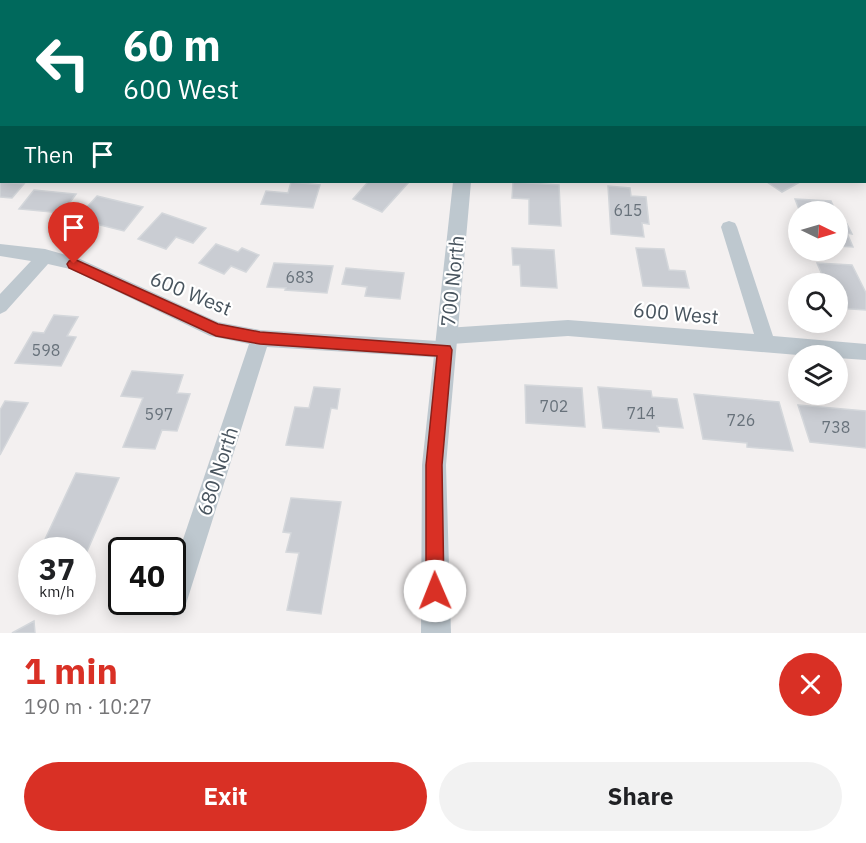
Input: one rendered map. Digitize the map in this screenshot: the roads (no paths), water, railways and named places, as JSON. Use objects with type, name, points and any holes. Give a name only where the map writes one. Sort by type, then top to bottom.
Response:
[{"type":"street","points":[[79,0],[108,0]]},
{"type":"street","name":"700 North","points":[[436,633],[434,465],[462,183]]},
{"type":"street","points":[[729,227],[766,343]]},
{"type":"street","name":"600 West","points":[[0,250],[45,256],[74,264],[216,330],[260,338],[446,343],[577,328],[866,351]]},
{"type":"street","points":[[0,306],[45,256]]},
{"type":"street","name":"680 North","points":[[186,567],[260,338]]}]
